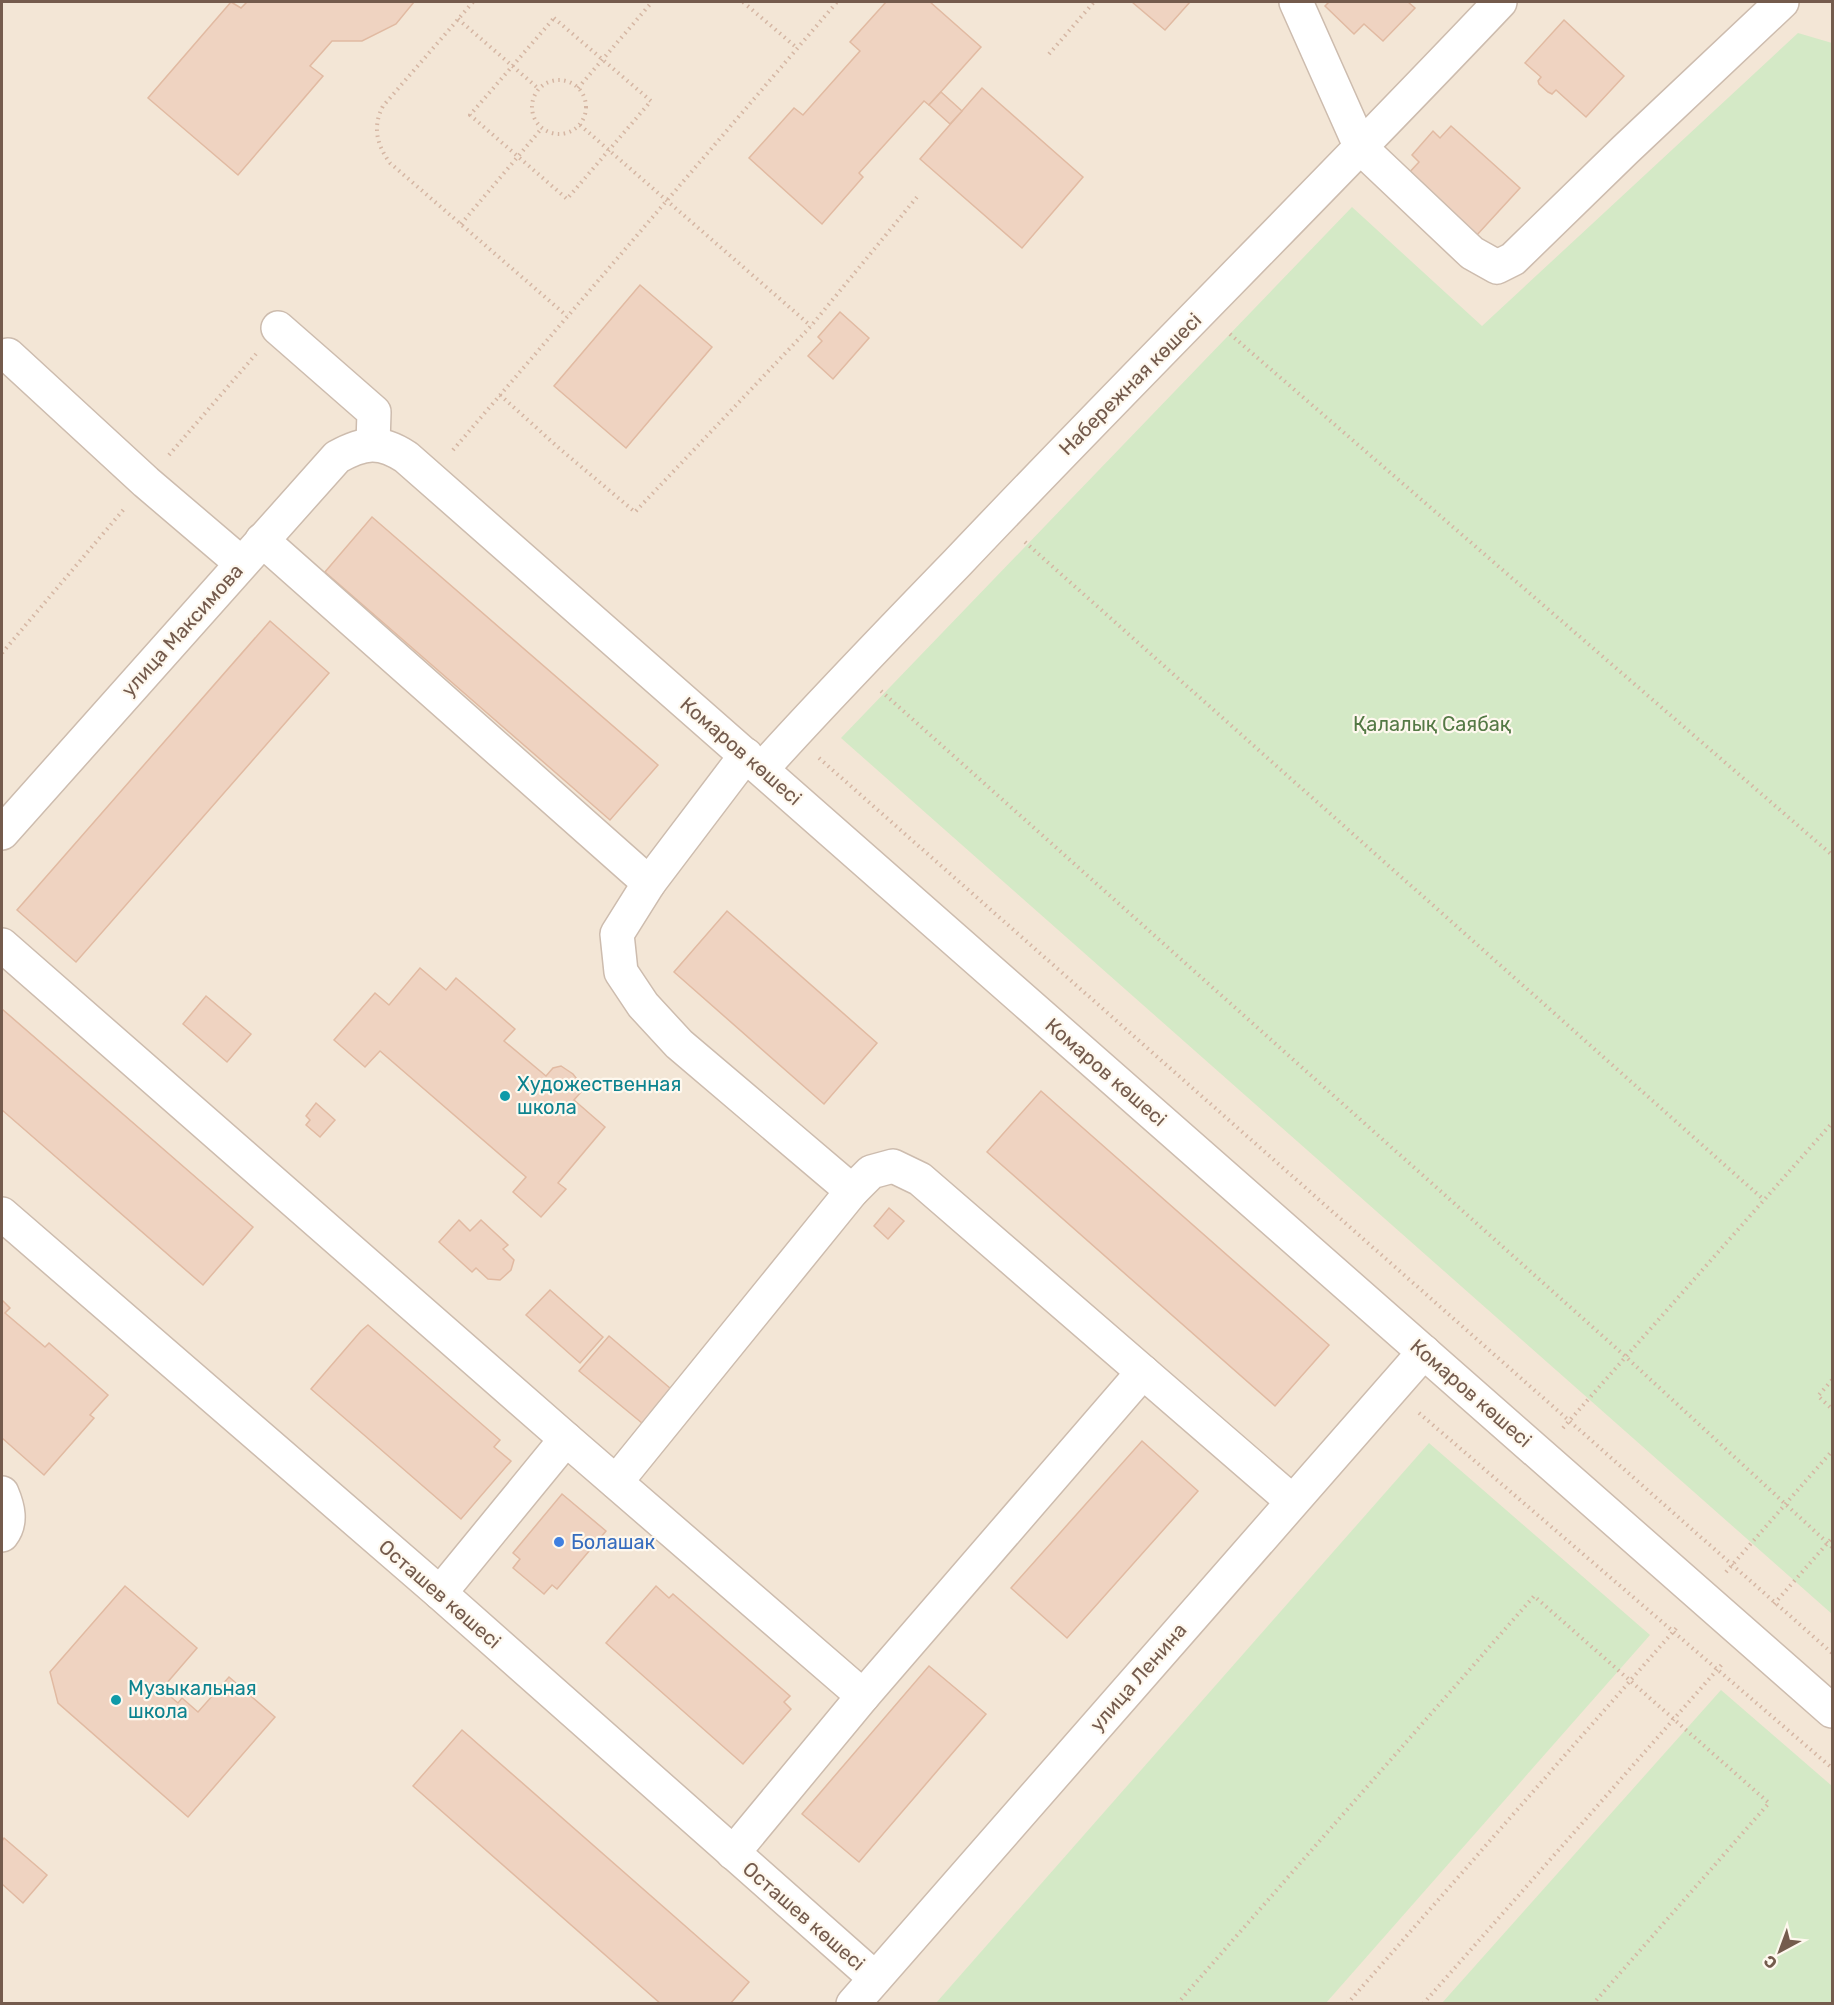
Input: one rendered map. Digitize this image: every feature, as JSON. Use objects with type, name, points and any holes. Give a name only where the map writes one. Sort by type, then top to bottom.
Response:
[{"type":"street","points":[[1296,2],[1361,148],[1472,253],[1497,267],[1513,259],[1782,2]]},
{"type":"street","name":"Набережная көшесі","points":[[852,1191],[679,1044],[644,1005],[621,972],[617,934],[649,883],[754,762],[793,735],[1500,2]]},
{"type":"street","points":[[278,328],[374,412],[373,444]]},
{"type":"street","points":[[8,355],[146,482],[252,551],[649,883]]},
{"type":"street","name":"Комаров көшесі","points":[[373,444],[392,448],[430,477],[1833,1711]]},
{"type":"street","name":"улица Максимова","points":[[2,833],[337,457],[356,447],[373,444]]},
{"type":"street","points":[[2,945],[863,1696]]},
{"type":"street","points":[[616,1482],[852,1191],[871,1172],[893,1166],[920,1179],[1292,1501]]},
{"type":"street","name":"Осташев көшесі","points":[[2,1214],[440,1593],[876,1978]]},
{"type":"street","name":"улица Ленина","points":[[853,2004],[1424,1352]]},
{"type":"street","points":[[733,1853],[863,1696],[1143,1372]]},
{"type":"street","points":[[440,1593],[566,1439]]},
{"type":"street","points":[[2,1493],[9,1510],[2,1535]]},
{"type":"path","points":[[473,2],[383,106],[378,115],[376,134],[383,153],[390,163],[567,316]]},
{"type":"path","points":[[578,88],[652,2]]},
{"type":"path","points":[[743,2],[797,48]]},
{"type":"path","points":[[430,477],[837,2]]},
{"type":"path","points":[[1049,54],[1094,2]]},
{"type":"path","points":[[554,18],[651,101],[567,199],[470,115],[513,66],[554,18]]},
{"type":"path","points":[[458,19],[539,89]]},
{"type":"path","points":[[555,81],[565,81],[578,88],[584,98],[586,108],[580,125],[564,134],[548,132],[542,128],[536,122],[532,112],[533,101],[539,89],[544,84],[555,81]]},
{"type":"path","points":[[580,125],[811,326]]},
{"type":"path","points":[[461,224],[542,128]]},
{"type":"path","points":[[500,395],[635,512],[811,326],[917,197]]},
{"type":"path","points":[[1202,310],[1833,855]]},
{"type":"path","points":[[999,519],[1764,1200]]},
{"type":"path","points":[[856,668],[1626,1357],[1833,1547]]},
{"type":"path","points":[[793,735],[1833,1653]]},
{"type":"path","points":[[1539,1454],[1833,1123]]},
{"type":"path","points":[[1833,1380],[1818,1396],[1833,1408]]},
{"type":"path","points":[[1412,1422],[1420,1413],[1833,1768]]},
{"type":"path","points":[[1347,2004],[1833,1451]]},
{"type":"path","points":[[1423,2004],[1833,1538]]},
{"type":"path","points":[[1177,2004],[1534,1596],[1769,1803],[1593,2004]]},
{"type":"shaded area","points":[[2,2],[1832,2],[1832,2003],[2,2003]]},
{"type":"green space","name":"Қалалық Саябақ","points":[[1798,33],[1832,43],[1832,1614],[841,738],[1352,207],[1482,326]]},
{"type":"green space","points":[[1429,1443],[1650,1635],[1326,2003],[936,2003]]},
{"type":"green space","points":[[1721,1690],[1832,1786],[1832,2003],[1442,2003]]},
{"type":"building","points":[[231,2],[241,8],[247,2],[414,2],[396,24],[362,41],[332,41],[310,66],[323,76],[238,175],[148,98]]},
{"type":"building","points":[[886,2],[930,2],[981,47],[929,105],[924,101],[859,173],[863,177],[822,224],[749,158],[794,108],[803,115],[860,51],[850,42]]},
{"type":"building","points":[[1132,2],[1190,2],[1165,30]]},
{"type":"building","points":[[1329,2],[1408,2],[1415,8],[1383,41],[1364,24],[1354,34],[1325,6]]},
{"type":"building","points":[[1564,20],[1624,76],[1586,117],[1556,90],[1552,94],[1548,92],[1539,84],[1541,77],[1525,63]]},
{"type":"building","points":[[982,88],[1083,177],[1022,248],[920,159]]},
{"type":"building","points":[[941,92],[962,111],[950,124],[929,105]]},
{"type":"building","points":[[1451,126],[1520,188],[1476,236],[1407,175],[1419,162],[1412,155],[1433,131],[1440,138]]},
{"type":"building","points":[[640,285],[712,347],[626,448],[554,386]]},
{"type":"building","points":[[840,312],[869,338],[833,379],[808,356],[822,341],[818,337]]},
{"type":"building","points":[[372,517],[658,765],[610,820],[325,572]]},
{"type":"building","points":[[270,621],[329,673],[76,962],[17,910]]},
{"type":"building","points":[[727,911],[877,1043],[824,1104],[674,972]]},
{"type":"building","name":"Художественная школа","points":[[420,968],[446,990],[456,978],[515,1029],[504,1041],[546,1076],[553,1068],[561,1066],[573,1074],[580,1083],[581,1092],[574,1100],[605,1127],[558,1183],[566,1189],[541,1217],[513,1192],[526,1177],[380,1051],[365,1067],[334,1040],[375,993],[389,1005]]},
{"type":"building","points":[[206,996],[251,1034],[227,1062],[183,1024]]},
{"type":"building","points":[[2,1009],[253,1227],[203,1285],[2,1110]]},
{"type":"building","points":[[1041,1091],[1329,1345],[1275,1406],[987,1152]]},
{"type":"building","points":[[316,1103],[335,1120],[320,1137],[306,1125],[310,1120],[306,1116]]},
{"type":"building","points":[[889,1208],[904,1221],[888,1239],[874,1226]]},
{"type":"building","points":[[459,1220],[470,1231],[481,1220],[508,1245],[503,1249],[514,1260],[511,1270],[500,1280],[488,1279],[476,1268],[472,1272],[439,1242]]},
{"type":"building","points":[[550,1290],[603,1337],[580,1363],[526,1315]]},
{"type":"building","points":[[2,1300],[10,1308],[5,1313],[45,1347],[49,1343],[108,1395],[90,1415],[94,1418],[44,1475],[2,1438]]},
{"type":"building","points":[[368,1325],[500,1440],[494,1447],[511,1461],[461,1519],[311,1389]]},
{"type":"building","points":[[609,1336],[677,1394],[648,1428],[579,1371]]},
{"type":"building","points":[[1142,1441],[1198,1491],[1067,1638],[1011,1588]]},
{"type":"building","name":"Болашак","points":[[562,1494],[606,1531],[557,1589],[552,1585],[544,1594],[513,1568],[520,1559],[513,1553]]},
{"type":"building","name":"Музыкальная школа","points":[[125,1586],[197,1648],[166,1684],[169,1687],[165,1692],[178,1703],[182,1698],[198,1712],[229,1677],[275,1717],[188,1817],[58,1703],[50,1672]]},
{"type":"building","points":[[656,1586],[669,1598],[673,1594],[790,1696],[784,1702],[791,1709],[743,1764],[606,1643]]},
{"type":"building","points":[[929,1666],[986,1714],[859,1862],[802,1814]]},
{"type":"building","points":[[462,1730],[749,1982],[730,2004],[661,2004],[413,1786]]},
{"type":"building","points":[[4,1838],[47,1875],[23,1903],[2,1884],[2,1841]]},
{"type":"place","name":"Художественная школа","points":[[505,1096]]},
{"type":"place","name":"Болашак","points":[[559,1542]]},
{"type":"place","name":"Музыкальная школа","points":[[116,1700]]}]
